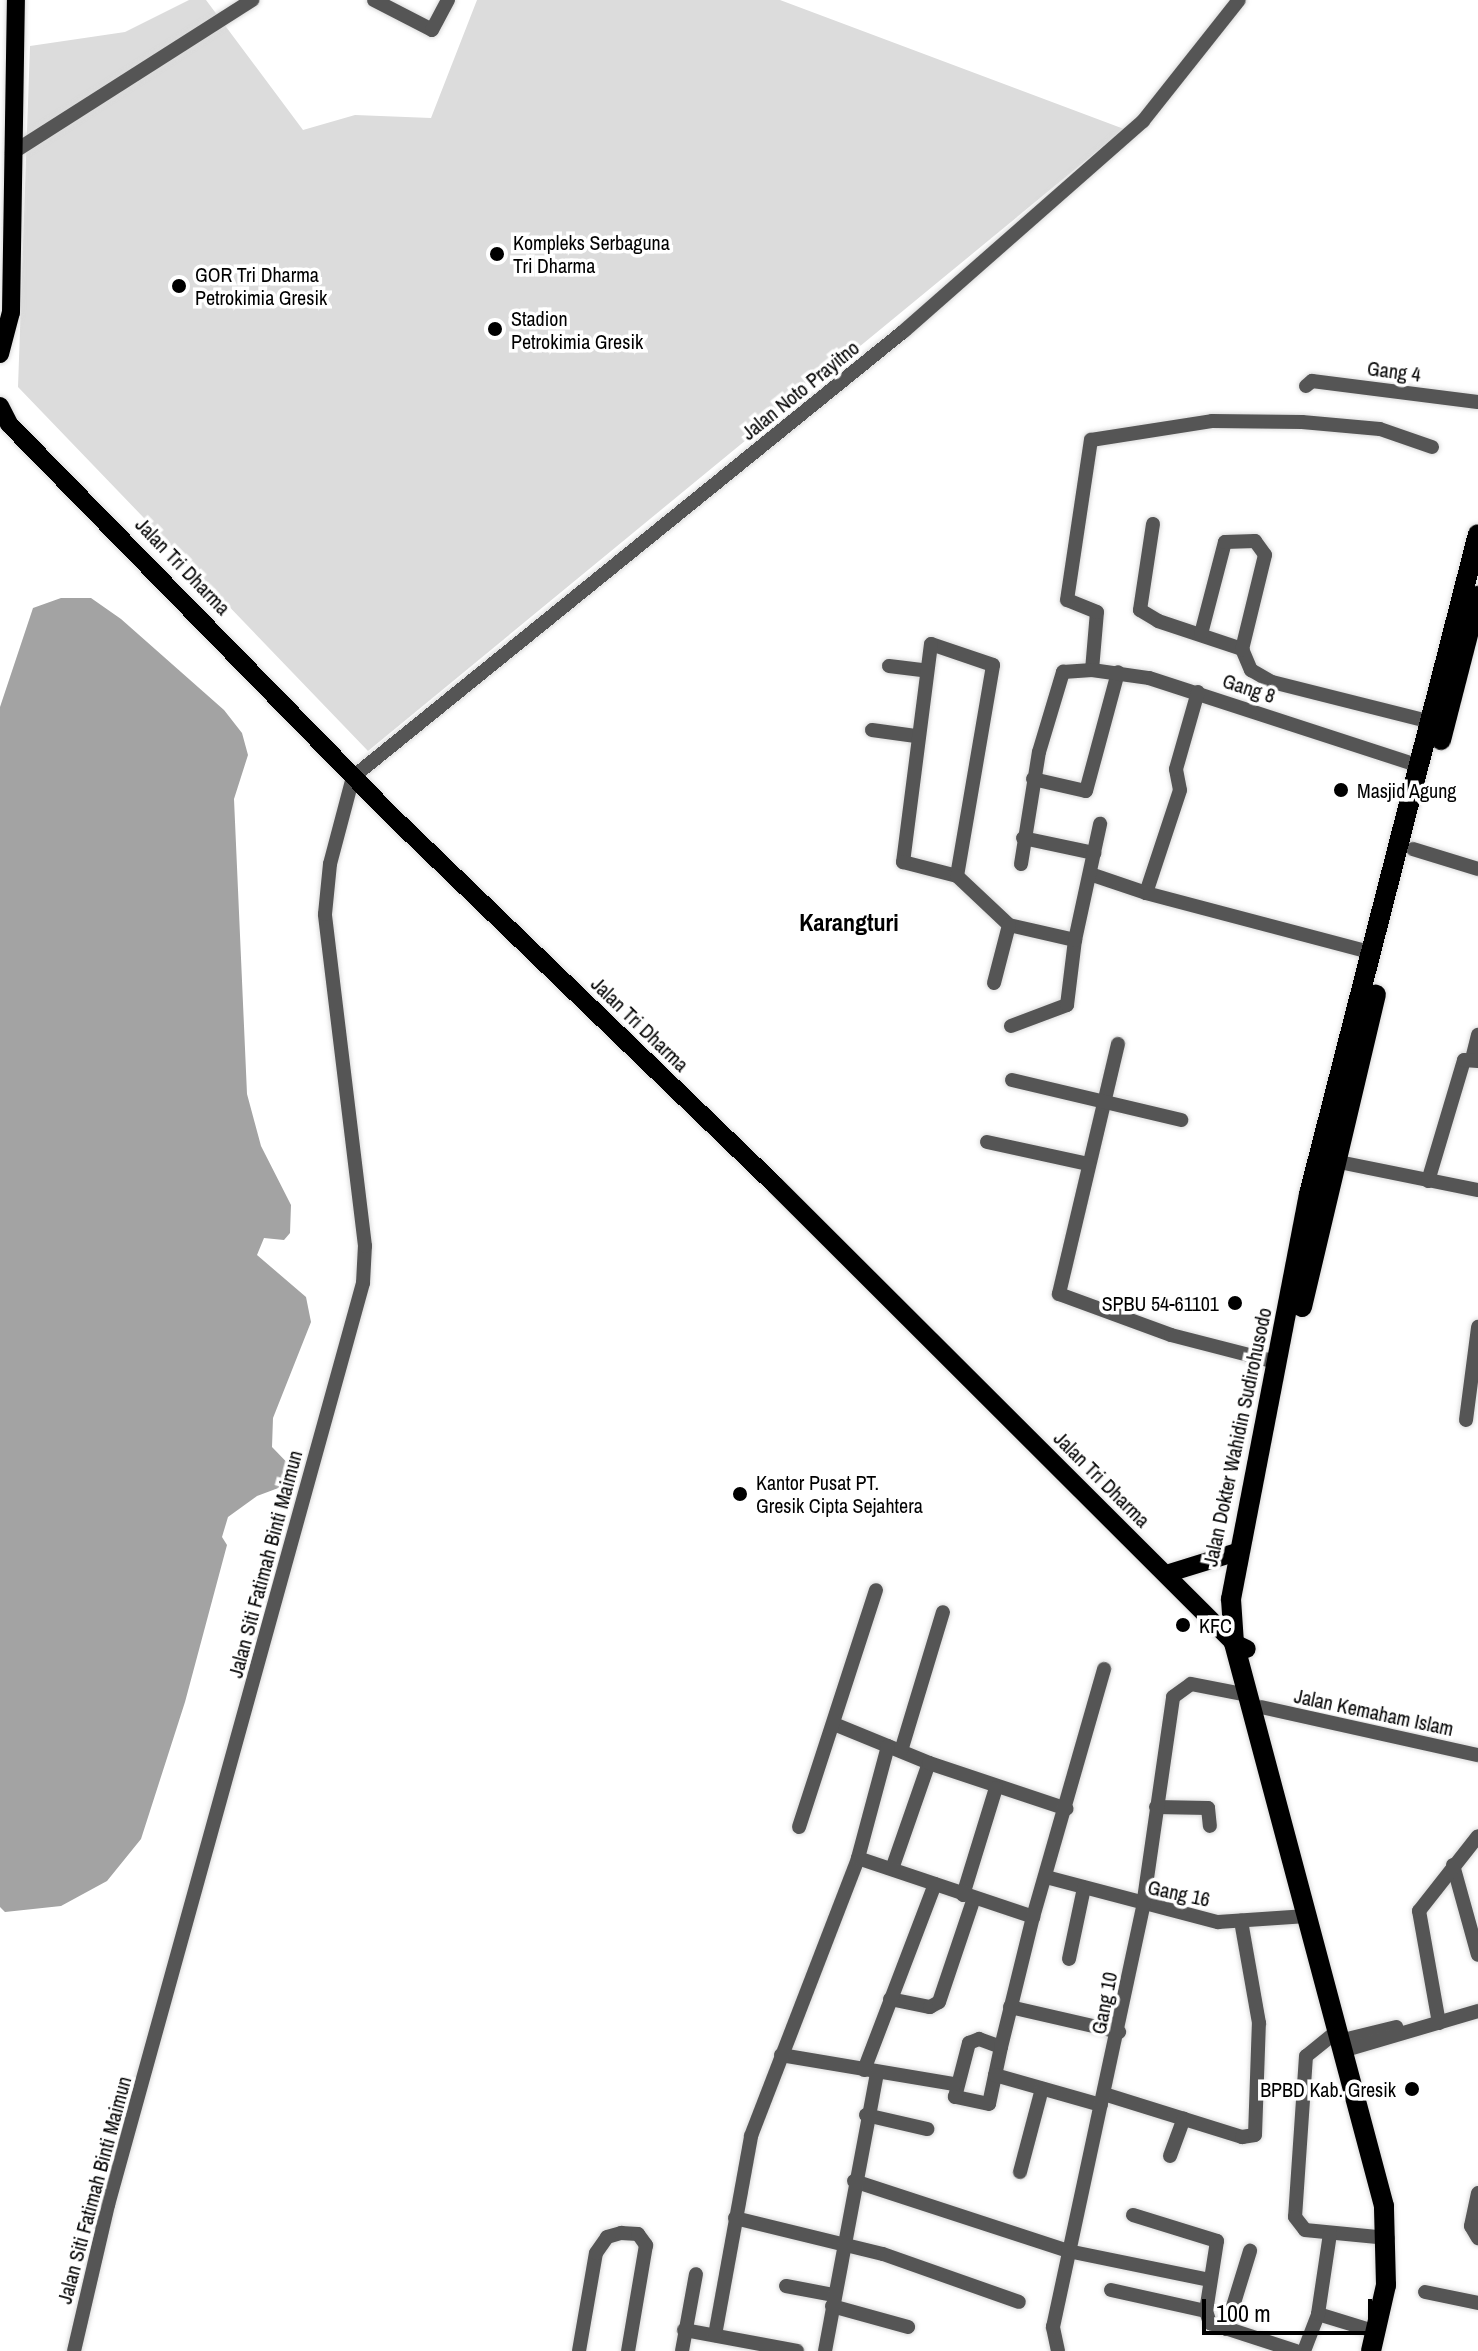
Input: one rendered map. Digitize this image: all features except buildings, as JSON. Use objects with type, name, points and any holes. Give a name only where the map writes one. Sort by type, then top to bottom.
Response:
[{"type":"highway","name":"Jalan Dokter Wahidin Sudirohusodo","points":[[1243,1551],[1334,1161],[1413,849],[1478,534]]},
{"type":"highway","name":"Jalan Dokter Wahidin Sudirohusodo","points":[[1377,2345],[1398,2287],[1396,2209],[1307,1916],[1240,1646],[1243,1551],[1309,1194],[1420,766],[1473,634],[1478,596]]},
{"type":"highway","name":"Jalan Dokter Wahidin Sudirohusodo","points":[[1254,1701],[1372,2153],[1388,2238],[1377,2345]]},
{"type":"main road","points":[[0,354],[11,312],[12,29],[16,0]]},
{"type":"main road","points":[[0,304],[12,283]]},
{"type":"main road","name":"Jalan Tri Dharma","points":[[0,406],[4,422],[353,777],[1240,1646]]},
{"type":"main road","points":[[1166,1574],[1243,1551]]},
{"type":"street","points":[[12,153],[252,0]]},
{"type":"street","points":[[374,0],[429,30],[448,0]]},
{"type":"street","name":"Jalan Noto Prayitno","points":[[353,777],[904,331],[1143,121],[1239,0]]},
{"type":"street","name":"Gang 4","points":[[1306,386],[1312,381],[1478,402]]},
{"type":"street","points":[[1092,670],[1097,612],[1067,600],[1091,440],[1212,421],[1302,422],[1380,429],[1432,447]]},
{"type":"street","points":[[1153,524],[1140,610],[1242,649]]},
{"type":"street","points":[[1201,634],[1225,542],[1255,541],[1265,555],[1242,649],[1251,670],[1272,682],[1438,724]]},
{"type":"street","points":[[957,876],[993,665],[931,644],[924,670],[903,862],[957,876],[1009,925],[1075,940]]},
{"type":"street","points":[[889,666],[924,670]]},
{"type":"street","name":"Gang 8","points":[[1033,779],[1061,673],[1092,670],[1118,672],[1198,692],[1420,766]]},
{"type":"street","points":[[1021,864],[1033,779],[1086,791],[1118,672]]},
{"type":"street","points":[[1146,893],[1180,790],[1176,769],[1198,692]]},
{"type":"street","points":[[872,730],[916,736]]},
{"type":"street","name":"Jalan Siti Fatimah Binti Maimun","points":[[74,2351],[108,2205],[363,1283],[365,1246],[325,914],[330,864],[353,777]]},
{"type":"street","points":[[1011,1026],[1066,1007],[1075,940],[1100,824]]},
{"type":"street","points":[[1023,838],[1094,853]]},
{"type":"street","points":[[1413,849],[1478,869]]},
{"type":"street","points":[[1090,874],[1146,893],[1373,953]]},
{"type":"street","points":[[994,983],[1009,925]]},
{"type":"street","points":[[1428,1181],[1464,1060],[1475,1060],[1478,1035]]},
{"type":"street","points":[[1118,1044],[1060,1295],[1171,1335],[1276,1362]]},
{"type":"street","points":[[1012,1080],[1181,1120]]},
{"type":"street","points":[[987,1142],[1088,1164]]},
{"type":"street","points":[[1334,1161],[1478,1190]]},
{"type":"street","points":[[1466,1420],[1478,1327]]},
{"type":"street","points":[[799,1827],[876,1590]]},
{"type":"street","points":[[715,2335],[751,2136],[858,1858],[943,1612]]},
{"type":"street","points":[[1001,2047],[979,2039],[969,2043],[955,2084],[955,2097],[984,2106],[995,2075],[1033,1917],[1067,1809],[1104,1669]]},
{"type":"street","name":"Gang 10","points":[[1058,2351],[1053,2327],[1119,2032],[1143,1906],[1168,1721],[1179,1689],[1191,1684],[1254,1701]]},
{"type":"street","name":"Jalan Kemaham Islam","points":[[1254,1701],[1478,1755]]},
{"type":"street","points":[[834,1724],[996,1788],[1067,1809]]},
{"type":"street","points":[[892,1869],[929,1763]]},
{"type":"street","points":[[890,1999],[930,2007],[939,2002],[996,1788]]},
{"type":"street","points":[[1156,1807],[1208,1808],[1210,1826]]},
{"type":"street","points":[[1441,2020],[1418,1923],[1424,1901],[1478,1836]]},
{"type":"street","points":[[858,1858],[1033,1917]]},
{"type":"street","points":[[1453,1865],[1478,1955]]},
{"type":"street","name":"Gang 16","points":[[1046,1877],[1143,1906],[1241,1921],[1307,1916]]},
{"type":"street","points":[[825,2351],[841,2242],[866,2115],[870,2071],[890,1999],[935,1884]]},
{"type":"street","points":[[1069,1959],[1084,1888]]},
{"type":"street","points":[[995,2075],[1042,2089],[1184,2118],[1250,2138],[1257,2130],[1259,2023],[1241,1921]]},
{"type":"street","points":[[1010,2007],[1119,2032]]},
{"type":"street","points":[[1388,2238],[1330,2234],[1298,2225],[1295,2201],[1306,2056],[1345,2042],[1478,2011]]},
{"type":"street","points":[[781,2055],[955,2084]]},
{"type":"street","points":[[1020,2172],[1042,2089]]},
{"type":"street","points":[[866,2115],[927,2129]]},
{"type":"street","points":[[1170,2156],[1184,2118]]},
{"type":"street","points":[[854,2181],[1068,2251],[1209,2280]]},
{"type":"street","points":[[1478,2193],[1471,2226],[1478,2238]]},
{"type":"street","points":[[1133,2215],[1217,2241],[1206,2311],[1210,2323],[1296,2351]]},
{"type":"street","points":[[735,2218],[841,2242],[1019,2302]]},
{"type":"street","points":[[579,2351],[596,2253],[607,2237],[621,2233],[638,2234],[646,2245],[628,2351]]},
{"type":"street","points":[[1304,2351],[1318,2314],[1330,2234]]},
{"type":"street","points":[[1226,2329],[1250,2251]]},
{"type":"street","points":[[682,2351],[696,2274]]},
{"type":"street","points":[[786,2286],[908,2327]]},
{"type":"street","points":[[1111,2290],[1206,2311]]},
{"type":"street","points":[[1425,2292],[1478,2303]]},
{"type":"street","points":[[1318,2314],[1377,2345]]},
{"type":"street","points":[[684,2330],[797,2351]]},
{"type":"shaded area","name":"Kompleks Serbaguna Tri Dharma","points":[[189,0],[206,0],[303,130],[355,115],[431,118],[477,0],[780,0],[1124,129],[368,751],[18,387],[30,46],[125,32]]},
{"type":"shaded area","points":[[61,598],[91,598],[121,619],[224,710],[242,733],[248,755],[234,799],[247,1094],[261,1146],[291,1205],[290,1233],[284,1240],[264,1238],[257,1255],[306,1297],[311,1322],[273,1418],[272,1447],[299,1475],[297,1481],[257,1496],[228,1517],[222,1537],[227,1545],[185,1702],[141,1839],[107,1881],[61,1906],[5,1912],[0,1907],[0,707],[33,608]]},
{"type":"place","name":"Kompleks Serbaguna Tri Dharma","points":[[497,254]]},
{"type":"place","name":"GOR Tri Dharma Petrokimia Gresik","points":[[179,286]]},
{"type":"place","name":"Stadion Petrokimia Gresik","points":[[495,329]]},
{"type":"place","name":"Masjid Agung","points":[[1341,790]]},
{"type":"place","name":"SPBU 54-61101","points":[[1235,1303]]},
{"type":"place","name":"Kantor Pusat PT. Gresik Cipta Sejahtera","points":[[740,1494]]},
{"type":"place","name":"KFC","points":[[1183,1625]]},
{"type":"place","name":"BPBD Kab. Gresik","points":[[1412,2089]]},
{"type":"district","name":"Karangturi","points":[[849,923]]}]
